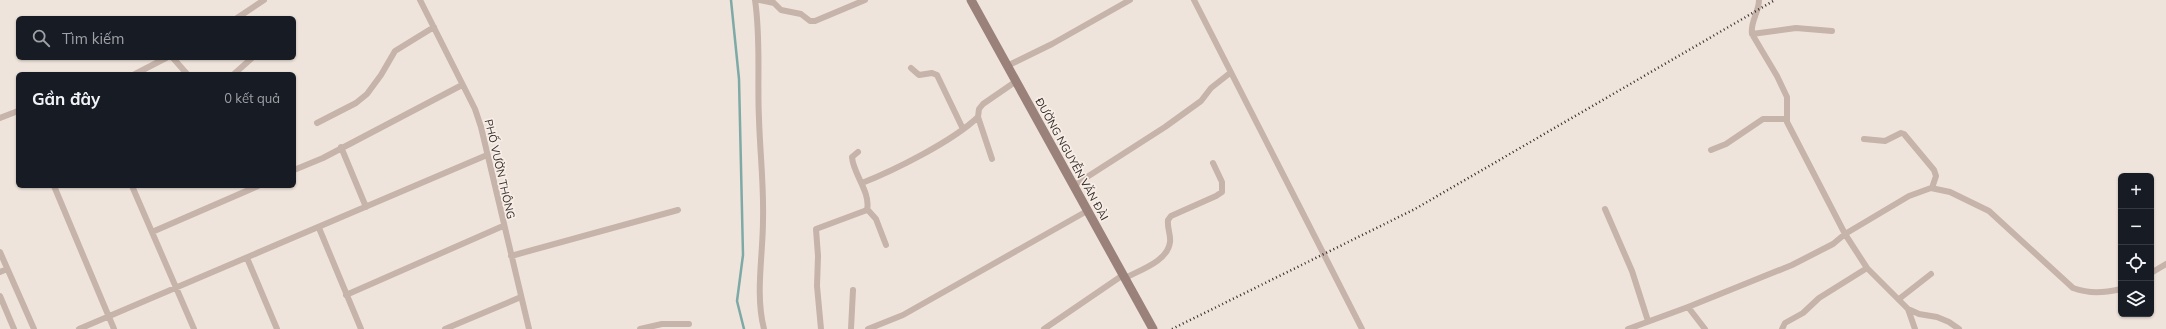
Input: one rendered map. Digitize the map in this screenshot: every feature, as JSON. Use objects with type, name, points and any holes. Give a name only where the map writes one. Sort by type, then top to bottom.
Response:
[{"type":"street","points":[[240,16],[264,0]]},
{"type":"street","name":"PHỐ VƯỜN THÔNG","points":[[420,0],[481,127],[503,226],[529,329]]},
{"type":"street","points":[[755,0],[758,34],[759,119],[763,176],[763,232],[760,305],[764,329]]},
{"type":"street","points":[[760,0],[774,3],[781,10],[801,14],[810,21],[815,21],[865,0]]},
{"type":"street","name":"ĐƯỜNG NGUYỄN VĂN ĐÀI","points":[[971,0],[1153,329]]},
{"type":"street","points":[[1007,66],[1052,44],[1130,0]]},
{"type":"street","points":[[1194,0],[1362,329]]},
{"type":"street","points":[[1759,0],[1759,9],[1751,29],[1752,34],[1777,76],[1786,97],[1787,119],[1845,234],[1867,268],[1908,309],[1915,329]]},
{"type":"street","points":[[317,123],[356,103],[367,94],[378,80],[395,51],[434,27]]},
{"type":"street","points":[[1752,34],[1796,28],[1832,31]]},
{"type":"street","points":[[139,72],[162,60]]},
{"type":"street","points":[[175,60],[185,72]]},
{"type":"street","points":[[236,72],[250,60]]},
{"type":"street","points":[[911,68],[919,75],[932,73],[937,75],[963,129]]},
{"type":"street","points":[[1073,186],[1165,127],[1201,101],[1210,88],[1230,73]]},
{"type":"street","points":[[992,160],[978,117],[979,109],[983,104],[1015,82]]},
{"type":"street","points":[[296,169],[462,85]]},
{"type":"street","points":[[0,118],[16,112]]},
{"type":"street","points":[[862,183],[891,170],[963,129],[978,117]]},
{"type":"street","points":[[1711,150],[1726,144],[1763,119],[1787,119]]},
{"type":"street","points":[[1864,139],[1885,141],[1901,133],[1904,134],[1934,170],[1936,176],[1932,188]]},
{"type":"street","points":[[341,147],[366,207]]},
{"type":"street","points":[[858,152],[852,157],[852,162],[862,183],[867,209],[876,219],[886,245]]},
{"type":"street","points":[[79,329],[487,155]]},
{"type":"street","points":[[1044,329],[1124,277],[1161,258],[1168,251],[1170,235],[1168,220],[1171,216],[1222,192],[1222,182],[1213,163]]},
{"type":"street","points":[[55,188],[114,329]]},
{"type":"street","points":[[133,188],[194,329]]},
{"type":"street","points":[[152,232],[253,188]]},
{"type":"street","points":[[1628,329],[1688,307],[1792,265],[1833,244],[1845,234],[1919,191],[1932,188],[1950,192],[1989,211],[2073,288],[2088,293],[2105,293],[2118,290]]},
{"type":"street","points":[[821,329],[817,286],[818,256],[816,229],[863,212],[867,209]]},
{"type":"street","points":[[1605,209],[1632,271],[1648,321]]},
{"type":"street","points":[[511,256],[678,210]]},
{"type":"street","points":[[868,329],[903,315],[1087,211]]},
{"type":"street","points":[[346,295],[503,226]]},
{"type":"street","points":[[318,228],[361,329]]},
{"type":"street","points":[[0,252],[34,329]]},
{"type":"street","points":[[247,258],[277,329]]},
{"type":"street","points":[[2154,271],[2166,264]]},
{"type":"street","points":[[1782,329],[1784,323],[1803,313],[1819,298],[1867,268]]},
{"type":"street","points":[[0,272],[7,269]]},
{"type":"street","points":[[1899,299],[1930,274]]},
{"type":"street","points":[[851,329],[853,290]]},
{"type":"street","points":[[0,296],[14,329]]},
{"type":"street","points":[[445,329],[521,297]]},
{"type":"street","points":[[1688,307],[1705,329]]},
{"type":"street","points":[[1908,309],[1920,314],[1937,317],[1949,322],[1959,329]]},
{"type":"street","points":[[640,329],[662,324],[689,324]]},
{"type":"waterway","points":[[731,0],[739,79],[743,255],[737,301],[744,329]]},
{"type":"railway","points":[[1172,329],[1415,209],[1775,0]]}]
